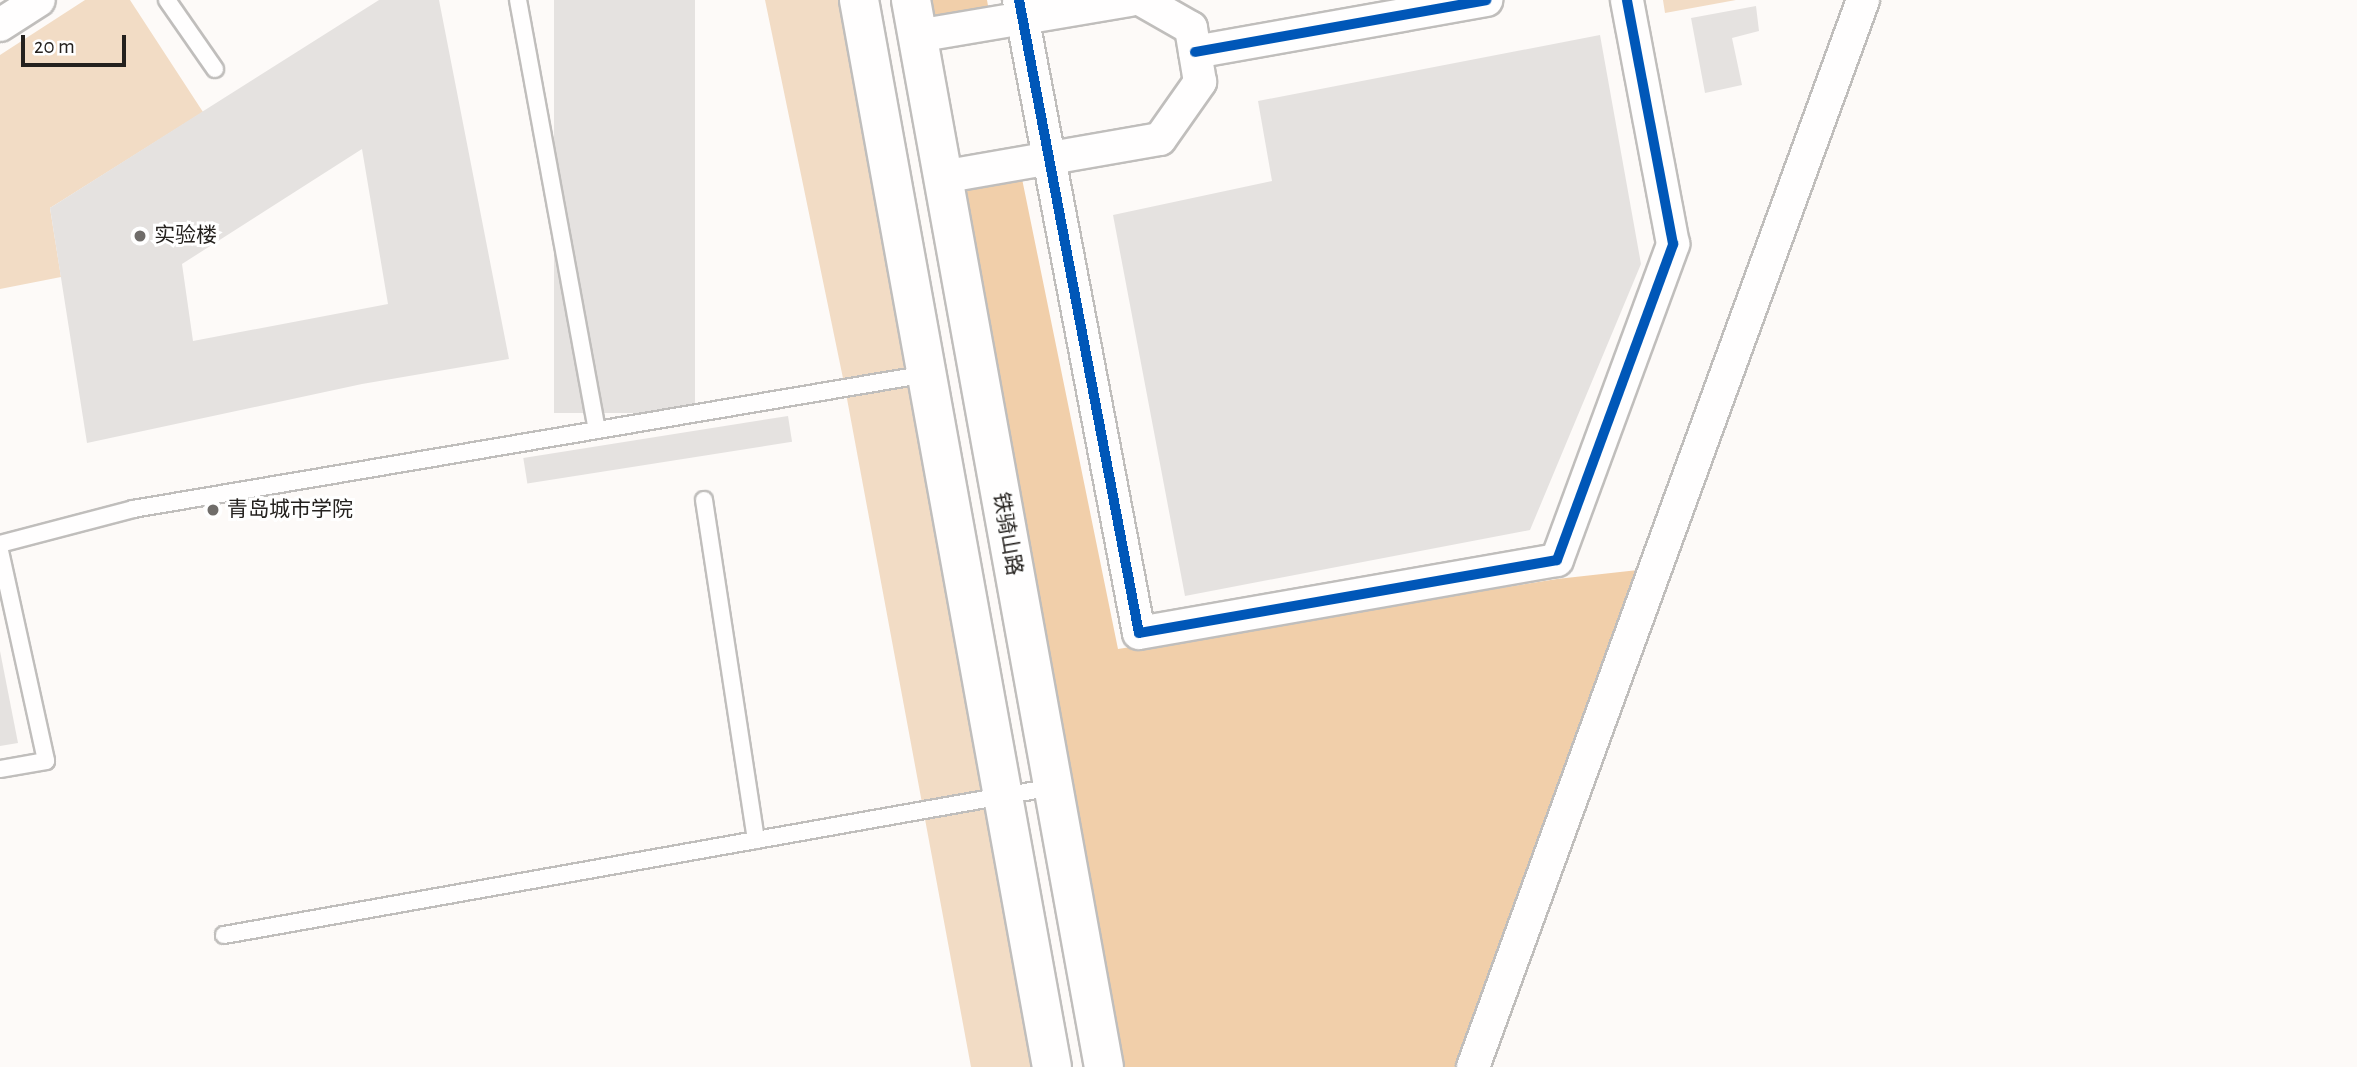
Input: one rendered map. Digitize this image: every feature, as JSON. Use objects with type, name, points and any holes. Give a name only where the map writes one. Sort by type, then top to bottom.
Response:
[{"type":"main road","points":[[859,0],[1052,1067]]},
{"type":"main road","name":"铁骑山路","points":[[914,18],[1104,1067]]},
{"type":"street","points":[[0,25],[37,0]]},
{"type":"street","points":[[1019,0],[1139,633],[1557,560],[1673,244],[1627,0]]},
{"type":"street","points":[[914,18],[1130,0]]},
{"type":"street","points":[[942,177],[1160,139],[1200,82],[1191,28],[1142,0]]},
{"type":"street","points":[[1195,52],[1486,0]]},
{"type":"street","points":[[1473,1067],[1863,0]]},
{"type":"lane","points":[[167,0],[215,69]]},
{"type":"lane","points":[[518,0],[597,430]]},
{"type":"lane","points":[[0,544],[133,509],[927,374]]},
{"type":"lane","points":[[704,500],[756,840]]},
{"type":"lane","points":[[0,551],[46,761],[0,769]]},
{"type":"lane","points":[[224,935],[1053,787]]},
{"type":"shaded area","points":[[85,0],[130,0],[203,112],[50,208],[61,277],[0,289],[0,55]]},
{"type":"shaded area","points":[[765,0],[859,0],[1052,1067],[971,1067],[845,388]]},
{"type":"shaded area","points":[[911,0],[987,0],[991,23],[917,36]]},
{"type":"shaded area","points":[[1663,0],[1736,0],[1665,13]]},
{"type":"shaded area","points":[[1019,164],[1118,649],[1557,579],[1656,568],[1473,1067],[1104,1067],[942,177]]},
{"type":"building","name":"实验楼","points":[[379,0],[439,0],[509,359],[362,384],[87,443],[50,208]],"holes":[[[362,149],[388,304],[193,341],[182,264]]]},
{"type":"building","points":[[554,0],[695,0],[695,413],[554,413]]},
{"type":"building","points":[[1756,6],[1759,31],[1732,38],[1742,85],[1705,93],[1691,18]]},
{"type":"building","points":[[1600,35],[1641,264],[1530,530],[1185,596],[1113,215],[1272,181],[1258,101]]},
{"type":"building","points":[[788,416],[792,442],[527,484],[523,458]]},
{"type":"building","points":[[0,651],[18,743],[0,746]]},
{"type":"cycle path","points":[[1019,0],[1139,633],[1557,560],[1673,244],[1627,0]]},
{"type":"cycle path","points":[[1195,52],[1486,0]]},
{"type":"place","name":"实验楼","points":[[140,236]]},
{"type":"place","name":"青岛城市学院","points":[[213,510]]}]
